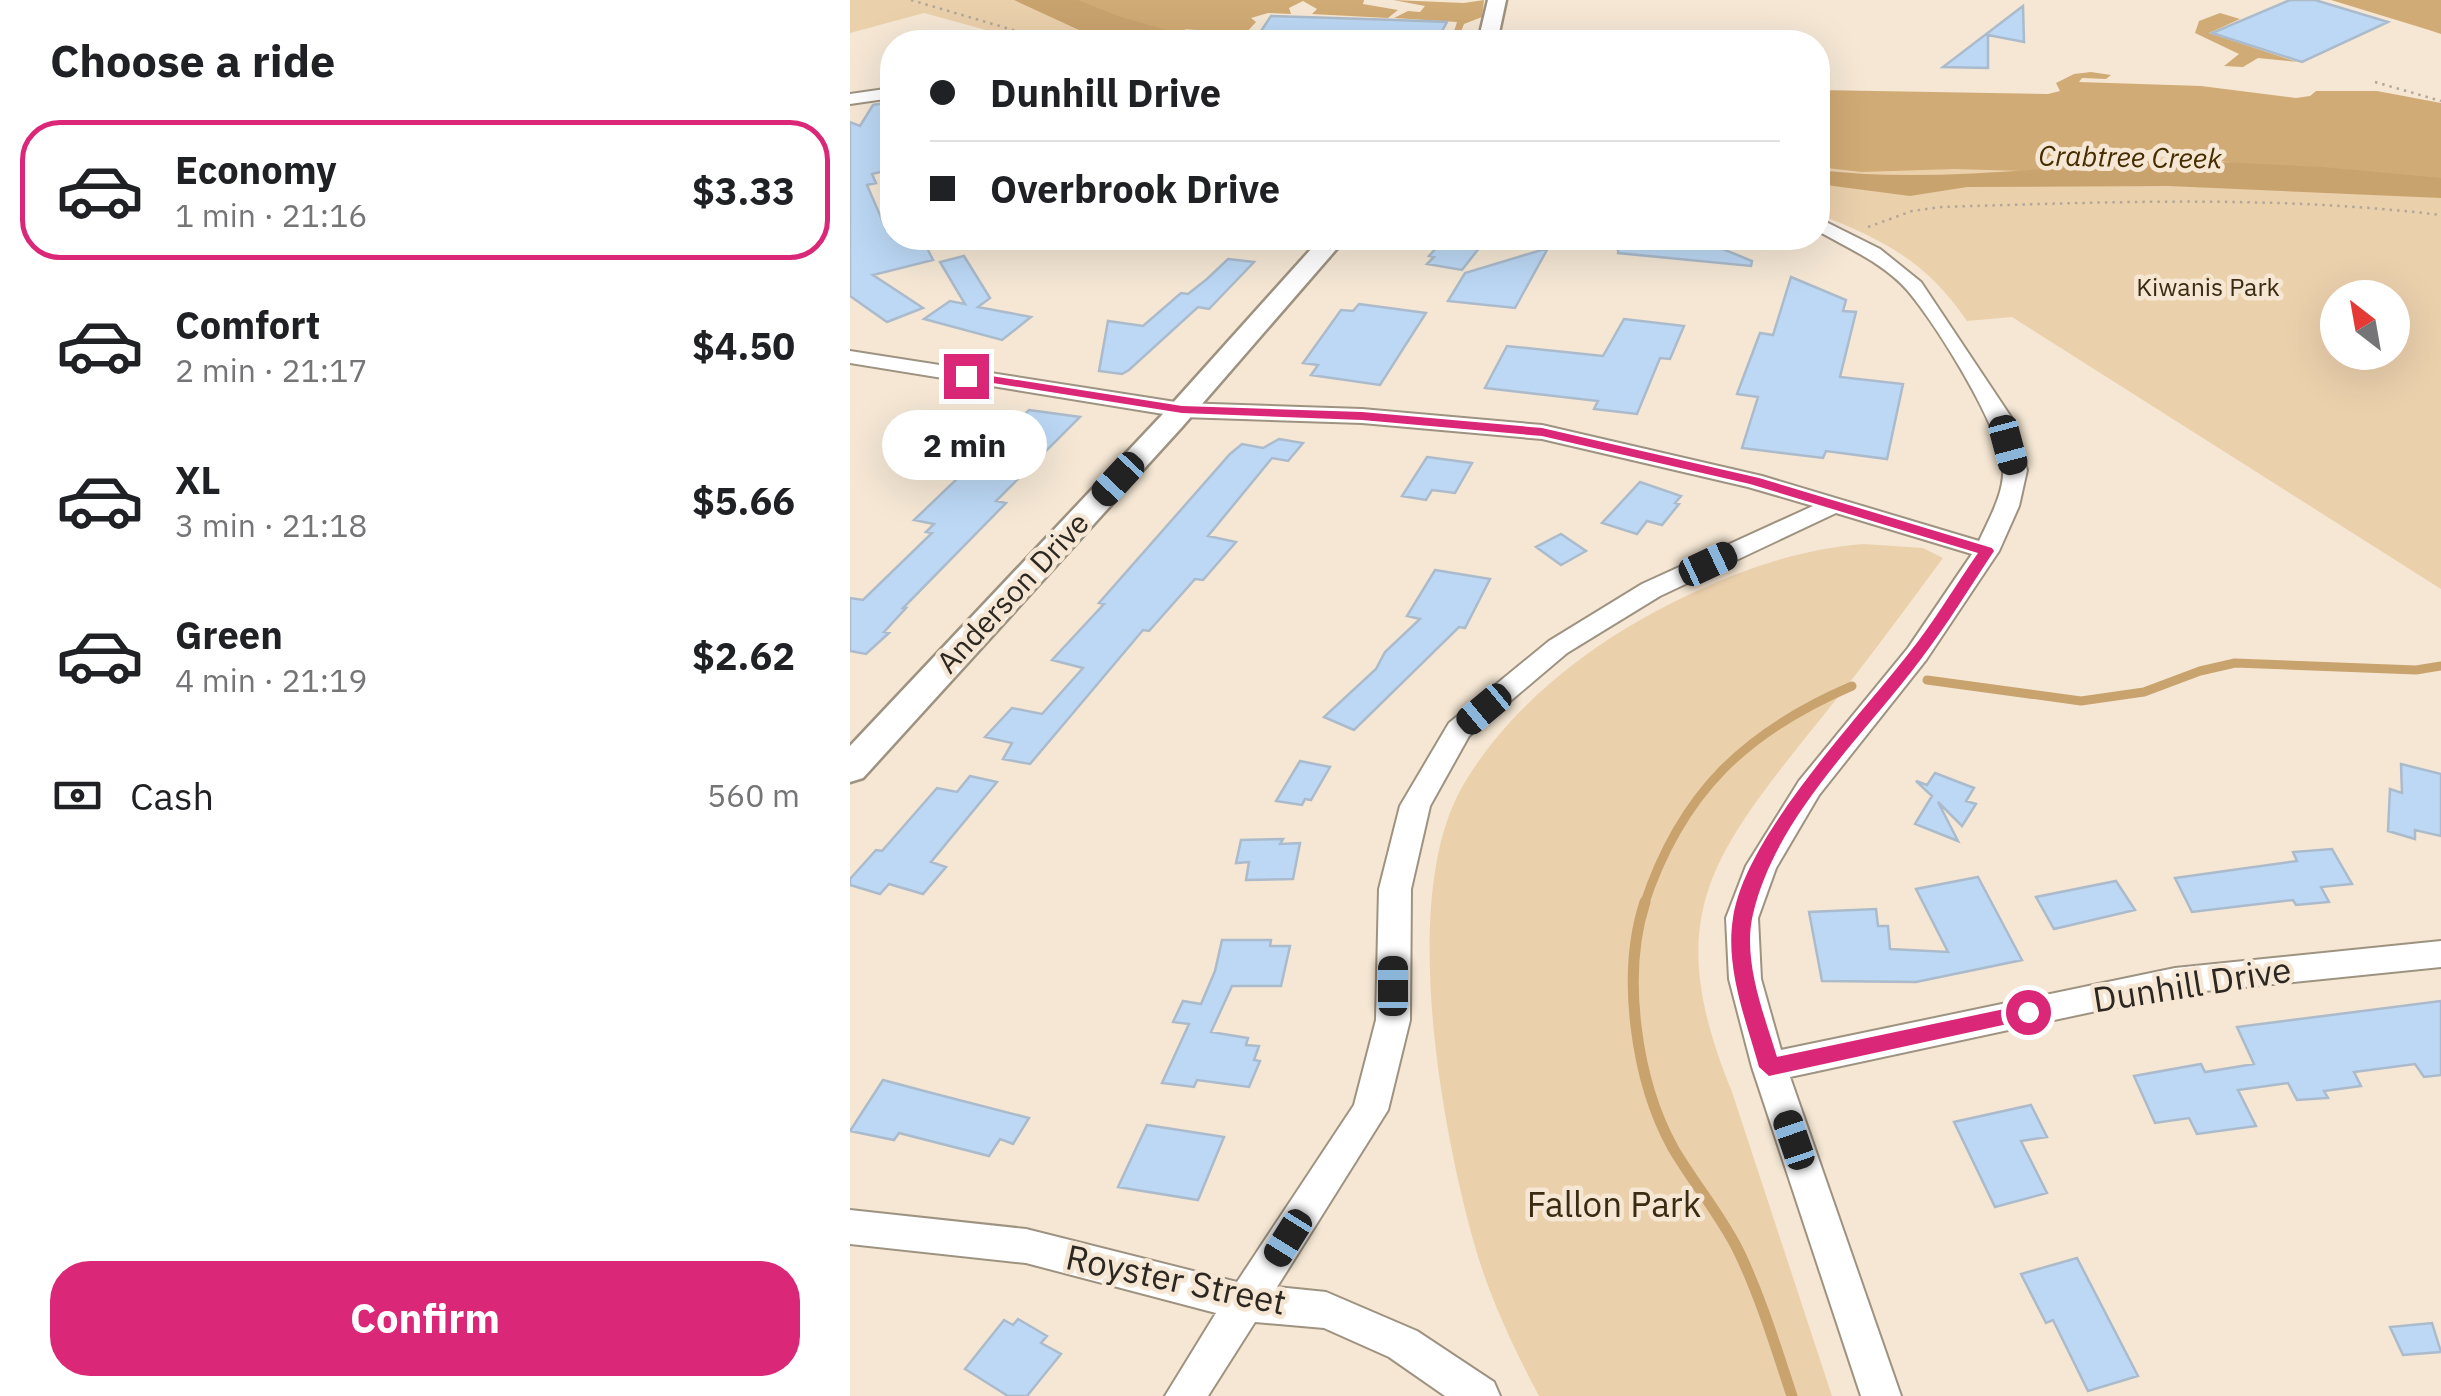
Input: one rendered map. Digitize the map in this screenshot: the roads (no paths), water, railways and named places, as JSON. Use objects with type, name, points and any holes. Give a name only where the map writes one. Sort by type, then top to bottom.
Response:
[{"type":"street","points":[[1490,30],[1497,0]]},
{"type":"street","points":[[850,99],[880,95]]},
{"type":"street","points":[[1830,230],[1872,253],[1914,286],[2002,420],[2015,470],[2007,506],[1986,551],[1917,654],[1809,788],[1761,866],[1742,918],[1744,979],[1769,1067],[1882,1396]]},
{"type":"street","name":"Anderson Drive","points":[[850,769],[1182,410],[1323,250]]},
{"type":"street","points":[[850,357],[1182,410],[1362,416],[1542,432],[1636,451],[1986,551]]},
{"type":"street","points":[[1185,1396],[1370,1110],[1393,1020],[1395,889],[1415,806],[1459,730],[1558,646],[1651,590],[1835,505]]},
{"type":"street","name":"Dunhill Drive","points":[[1769,1067],[2175,981],[2441,954]]},
{"type":"street","name":"Royster Street","points":[[850,1227],[1026,1246],[1247,1303],[1326,1310],[1402,1344],[1480,1396]]},
{"type":"waterway","points":[[1927,680],[2081,701],[2144,692],[2200,671],[2235,663],[2416,670],[2441,666]]},
{"type":"waterway","points":[[1645,903],[1677,830],[1722,771],[1780,724],[1852,686]]},
{"type":"waterway","points":[[1645,903],[1634,962],[1634,994],[1636,1027],[1650,1092],[1673,1148],[1739,1252],[1792,1396]]},
{"type":"water label","name":"Crabtree Creek","points":[[2130,157]]},
{"type":"park label","name":"Kiwanis Park","points":[[2208,287]]},
{"type":"park label","name":"Fallon Park","points":[[1614,1205]]}]
